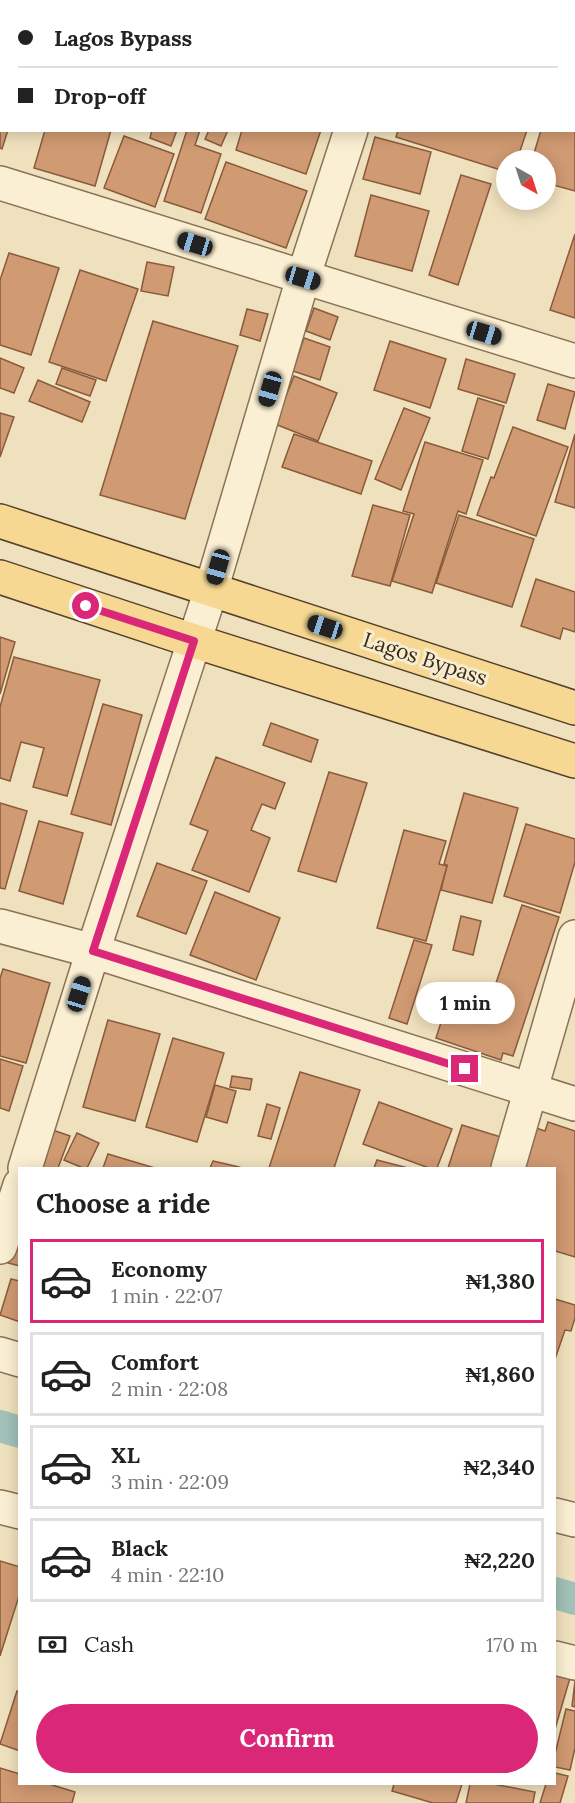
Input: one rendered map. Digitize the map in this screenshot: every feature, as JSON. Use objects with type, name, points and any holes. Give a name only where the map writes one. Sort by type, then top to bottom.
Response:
[{"type":"main road","name":"Lagos Bypass","points":[[0,521],[575,708]]},
{"type":"main road","points":[[0,577],[194,641],[575,761]]},
{"type":"street","points":[[25,1167],[211,590],[303,278],[350,132]]},
{"type":"street","points":[[0,183],[575,361]]},
{"type":"street","points":[[0,926],[93,951],[575,1104]]},
{"type":"street","points":[[508,1167],[575,938]]},
{"type":"street","points":[[0,1247],[18,1191]]},
{"type":"street","points":[[0,1354],[18,1359]]},
{"type":"street","points":[[0,1508],[18,1512]]},
{"type":"street","points":[[556,1515],[575,1520]]},
{"type":"street","points":[[556,1658],[575,1663]]},
{"type":"building","points":[[0,132],[7,132],[2,149],[0,148]]},
{"type":"building","points":[[44,132],[110,132],[95,186],[34,168]]},
{"type":"building","points":[[152,132],[176,132],[171,146],[150,138]]},
{"type":"building","points":[[186,132],[199,132],[195,145],[221,154],[201,213],[164,201]]},
{"type":"building","points":[[208,132],[227,132],[221,146],[205,139]]},
{"type":"building","points":[[241,132],[320,132],[306,174],[236,150]]},
{"type":"building","points":[[397,132],[526,132],[520,150],[496,150],[496,169],[396,137]]},
{"type":"building","points":[[540,132],[575,132],[575,191],[556,186],[556,150],[535,150]]},
{"type":"building","points":[[124,136],[174,154],[155,207],[104,188]]},
{"type":"building","points":[[375,137],[431,152],[420,194],[363,179]]},
{"type":"building","points":[[226,162],[307,191],[286,248],[205,219]]},
{"type":"building","points":[[461,175],[491,184],[458,285],[429,275]]},
{"type":"building","points":[[371,195],[429,211],[412,271],[355,256]]},
{"type":"building","points":[[575,234],[575,318],[550,310]]},
{"type":"building","points":[[9,253],[59,268],[31,355],[0,345],[0,280]]},
{"type":"building","points":[[147,262],[174,267],[168,296],[141,291]]},
{"type":"building","points":[[80,270],[138,289],[106,381],[49,362]]},
{"type":"building","points":[[314,308],[338,317],[330,340],[306,331]]},
{"type":"building","points":[[247,309],[268,314],[260,341],[240,335]]},
{"type":"building","points":[[153,321],[238,346],[185,519],[100,495]]},
{"type":"building","points":[[304,338],[330,347],[320,380],[293,371]]},
{"type":"building","points":[[390,341],[446,359],[430,408],[374,390]]},
{"type":"building","points":[[0,358],[24,368],[14,393],[0,388]]},
{"type":"building","points":[[466,359],[515,374],[506,403],[458,389]]},
{"type":"building","points":[[62,368],[96,380],[90,396],[56,384]]},
{"type":"building","points":[[294,376],[337,393],[318,441],[275,424]]},
{"type":"building","points":[[38,380],[90,402],[82,422],[29,401]]},
{"type":"building","points":[[548,384],[575,392],[565,429],[537,420]]},
{"type":"building","points":[[478,398],[504,406],[488,459],[462,451]]},
{"type":"building","points":[[404,408],[430,418],[401,490],[375,479]]},
{"type":"building","points":[[0,413],[14,417],[0,457]]},
{"type":"building","points":[[513,427],[568,447],[536,536],[477,515]]},
{"type":"building","points":[[294,434],[372,461],[361,494],[282,467]]},
{"type":"building","points":[[575,434],[575,508],[555,502]]},
{"type":"building","points":[[425,442],[483,460],[466,514],[458,511],[432,593],[392,581],[414,514],[403,511]]},
{"type":"building","points":[[373,505],[410,515],[390,586],[352,576]]},
{"type":"building","points":[[459,515],[534,539],[512,607],[436,583]]},
{"type":"building","points":[[536,579],[575,592],[575,632],[563,628],[560,639],[521,626]]},
{"type":"building","points":[[0,637],[15,642],[0,694]]},
{"type":"building","points":[[14,657],[100,680],[67,796],[33,787],[44,748],[21,742],[10,781],[0,778],[0,707]]},
{"type":"building","points":[[103,704],[142,715],[111,825],[71,814]]},
{"type":"building","points":[[271,723],[318,740],[311,762],[263,745]]},
{"type":"building","points":[[216,757],[285,783],[275,809],[262,804],[251,830],[270,838],[249,892],[192,870],[208,831],[190,824]]},
{"type":"building","points":[[329,772],[367,783],[336,882],[298,871]]},
{"type":"building","points":[[464,793],[518,808],[492,903],[441,890],[447,865],[444,864]]},
{"type":"building","points":[[0,803],[27,811],[5,889],[0,888]]},
{"type":"building","points":[[39,821],[83,833],[63,904],[19,891]]},
{"type":"building","points":[[526,824],[575,839],[575,862],[560,913],[504,896]]},
{"type":"building","points":[[404,830],[446,841],[439,864],[447,866],[426,941],[377,928]]},
{"type":"building","points":[[157,863],[207,881],[186,934],[137,916]]},
{"type":"building","points":[[215,892],[280,918],[256,980],[190,955]]},
{"type":"building","points":[[522,905],[559,917],[513,1056],[503,1053],[501,1060],[436,1038],[444,1013],[460,1018],[470,988],[492,995]]},
{"type":"building","points":[[461,916],[481,921],[473,955],[453,950]]},
{"type":"building","points":[[414,940],[432,945],[407,1024],[389,1018]]},
{"type":"building","points":[[3,969],[50,983],[26,1063],[0,1056],[0,978]]},
{"type":"building","points":[[108,1020],[160,1034],[135,1121],[83,1107]]},
{"type":"building","points":[[173,1038],[224,1053],[197,1142],[146,1127]]},
{"type":"building","points":[[0,1059],[23,1066],[9,1111],[0,1108]]},
{"type":"building","points":[[300,1072],[360,1090],[334,1167],[269,1167]]},
{"type":"building","points":[[232,1076],[252,1079],[250,1090],[230,1087]]},
{"type":"building","points":[[215,1085],[236,1091],[227,1123],[206,1117]]},
{"type":"building","points":[[379,1102],[452,1129],[437,1167],[426,1167],[363,1144]]},
{"type":"building","points":[[267,1104],[280,1108],[271,1139],[258,1136]]},
{"type":"building","points":[[548,1122],[575,1131],[575,1257],[556,1251],[556,1167],[520,1167],[533,1127],[545,1131]]},
{"type":"building","points":[[462,1125],[504,1138],[494,1167],[448,1167]]},
{"type":"building","points":[[47,1128],[70,1136],[58,1167],[32,1167]]},
{"type":"building","points":[[77,1133],[99,1143],[87,1167],[81,1167],[64,1160]]},
{"type":"building","points":[[108,1154],[152,1167],[103,1167]]},
{"type":"building","points":[[377,1160],[404,1167],[374,1167]]},
{"type":"building","points":[[213,1161],[239,1167],[210,1167]]},
{"type":"building","points":[[14,1237],[18,1238],[18,1266],[8,1263]]},
{"type":"building","points":[[11,1279],[18,1281],[18,1321],[0,1315]]},
{"type":"building","points":[[556,1299],[575,1305],[575,1318],[571,1331],[565,1330],[556,1356]]},
{"type":"building","points":[[0,1561],[18,1566],[18,1599],[0,1656]]},
{"type":"building","points":[[556,1674],[570,1678],[556,1726]]},
{"type":"building","points":[[575,1681],[575,1707],[572,1706]]},
{"type":"building","points":[[17,1691],[18,1750],[0,1744]]},
{"type":"building","points":[[566,1709],[575,1711],[575,1748],[570,1770],[556,1767],[556,1750]]},
{"type":"building","points":[[0,1768],[18,1773],[18,1785],[52,1785],[75,1792],[72,1803],[0,1803]]},
{"type":"building","points":[[556,1773],[568,1776],[560,1803],[540,1803],[546,1785],[556,1785]]},
{"type":"building","points":[[394,1785],[462,1785],[456,1803],[433,1803],[392,1791]]},
{"type":"building","points":[[470,1785],[498,1785],[535,1792],[533,1803],[466,1803]]},
{"type":"waterway","points":[[0,1426],[18,1431]]},
{"type":"waterway","points":[[556,1593],[575,1599]]},
{"type":"route","points":[[86,606],[194,641],[93,951],[465,1069]]}]
